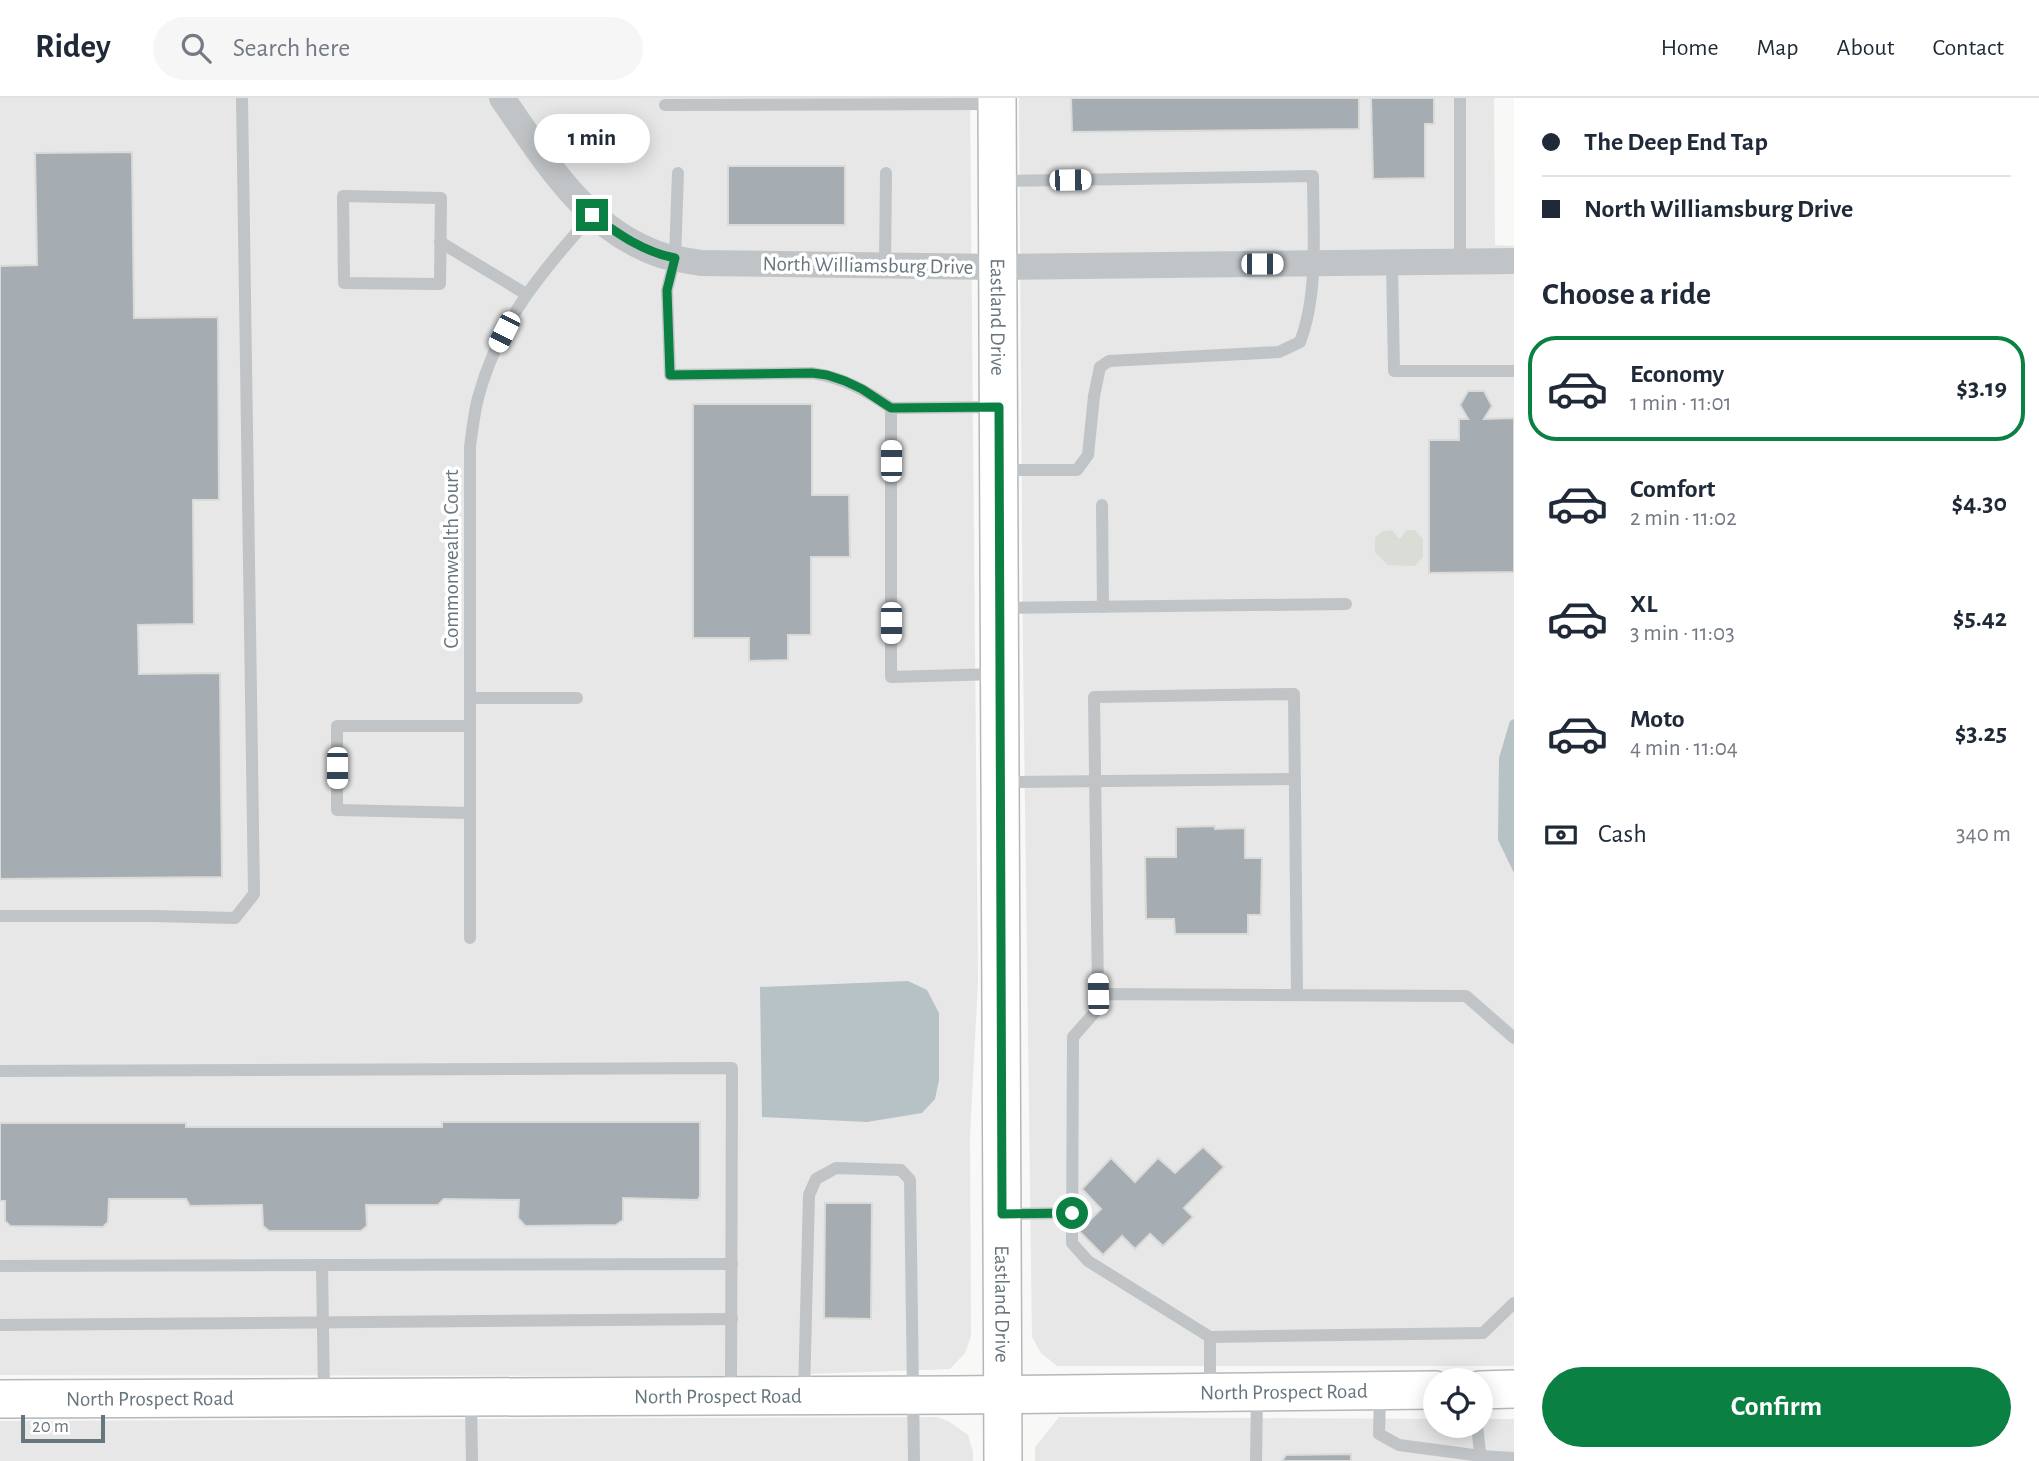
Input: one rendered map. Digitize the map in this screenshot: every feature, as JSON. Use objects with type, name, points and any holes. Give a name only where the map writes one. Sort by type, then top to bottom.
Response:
[{"type":"street","name":"North Williamsburg Drive","points":[[502,98],[564,186],[592,215],[631,242],[665,256],[701,263],[999,267],[1514,261]]},
{"type":"street","name":"Eastland Drive","points":[[997,101],[1003,1461]]},
{"type":"street","name":"North Prospect Road","points":[[0,1399],[1423,1390]]},
{"type":"street","points":[[1493,1390],[1514,1390]]},
{"type":"lane","points":[[0,916],[235,918],[254,894],[242,98]]},
{"type":"lane","points":[[1460,98],[1460,262]]},
{"type":"lane","points":[[665,105],[997,101]]},
{"type":"lane","points":[[678,173],[675,258],[667,290],[670,375],[812,373],[827,375],[862,389],[891,408],[999,407]]},
{"type":"lane","points":[[885,265],[886,173]]},
{"type":"lane","points":[[998,181],[1312,176],[1313,264],[1308,323],[1300,342],[1279,352],[1109,361],[1100,367],[1087,455],[1077,470],[1000,470]]},
{"type":"lane","points":[[343,196],[441,198],[440,242],[440,284],[344,283],[343,196]]},
{"type":"lane","name":"Commonwealth Court","points":[[470,938],[470,447],[478,399],[493,353],[515,310],[541,274],[592,215]]},
{"type":"lane","points":[[440,242],[527,294]]},
{"type":"lane","points":[[1392,263],[1394,371],[1514,371]]},
{"type":"lane","points":[[891,408],[891,677],[1000,674]]},
{"type":"lane","points":[[1102,505],[1103,607]]},
{"type":"lane","points":[[1000,608],[1346,604]]},
{"type":"lane","points":[[1297,994],[1294,694],[1094,697],[1098,994],[1095,1012],[1073,1037],[1072,1243],[1088,1261],[1210,1337],[1483,1333],[1514,1303]]},
{"type":"lane","points":[[470,698],[577,698]]},
{"type":"lane","points":[[469,726],[337,726],[337,810],[470,813]]},
{"type":"lane","points":[[1001,782],[1295,779]]},
{"type":"lane","points":[[1098,994],[1466,996],[1514,1038]]},
{"type":"lane","points":[[0,1071],[732,1068],[731,1396]]},
{"type":"lane","points":[[804,1395],[809,1195],[816,1179],[836,1168],[901,1170],[910,1180],[914,1461]]},
{"type":"lane","points":[[1002,1214],[1072,1213]]},
{"type":"lane","points":[[0,1266],[732,1264]]},
{"type":"lane","points":[[322,1265],[324,1398]]},
{"type":"lane","points":[[0,1325],[732,1319]]},
{"type":"lane","points":[[1210,1337],[1210,1392]]},
{"type":"lane","points":[[1380,1391],[1379,1434],[1399,1445],[1481,1458],[1514,1458]]},
{"type":"lane","points":[[1256,1461],[1257,1392]]},
{"type":"lane","points":[[471,1397],[472,1461]]},
{"type":"lane","points":[[1478,1438],[1481,1458]]},
{"type":"shaded area","points":[[0,98],[970,98],[978,980],[970,1136],[971,1336],[965,1353],[950,1369],[755,1376],[0,1375]]},
{"type":"shaded area","points":[[1019,98],[1494,98],[1495,245],[1514,246],[1514,1366],[1057,1366],[1041,1353],[1032,1337]]},
{"type":"shaded area","points":[[1392,530],[1401,538],[1406,530],[1415,530],[1423,539],[1423,557],[1415,566],[1388,565],[1375,552],[1375,538],[1383,531]]},
{"type":"shaded area","points":[[1514,719],[1514,873],[1498,840],[1499,758],[1510,721]]},
{"type":"shaded area","points":[[908,981],[927,990],[939,1013],[939,1080],[935,1099],[922,1113],[867,1122],[762,1117],[760,987]]},
{"type":"shaded area","points":[[937,1417],[968,1435],[973,1461],[0,1461],[0,1421]]},
{"type":"shaded area","points":[[1059,1417],[1423,1419],[1423,1438],[1493,1438],[1493,1419],[1514,1419],[1514,1461],[1035,1461],[1035,1447]]},
{"type":"building","points":[[1071,98],[1359,98],[1359,129],[1072,132]]},
{"type":"building","points":[[1371,98],[1434,98],[1434,124],[1425,124],[1425,178],[1373,179]]},
{"type":"building","points":[[132,152],[134,318],[218,317],[219,500],[193,500],[194,624],[138,625],[139,674],[220,673],[222,877],[0,879],[0,266],[37,265],[35,153]]},
{"type":"building","points":[[728,166],[845,166],[845,225],[728,225]]},
{"type":"building","points":[[1468,391],[1484,391],[1492,406],[1484,419],[1514,418],[1514,572],[1429,573],[1429,440],[1459,440],[1459,419],[1468,419],[1460,405]]},
{"type":"building","points":[[693,404],[812,404],[812,495],[849,495],[850,557],[811,557],[811,635],[788,635],[788,660],[749,661],[749,638],[693,638]]},
{"type":"building","points":[[1215,826],[1215,829],[1245,828],[1245,858],[1262,858],[1261,915],[1248,915],[1248,934],[1175,934],[1174,919],[1146,919],[1145,857],[1176,857],[1176,827]]},
{"type":"building","points":[[442,1122],[700,1122],[700,1196],[698,1200],[623,1198],[623,1220],[616,1225],[525,1226],[518,1218],[519,1200],[444,1199],[438,1205],[366,1205],[367,1226],[361,1231],[269,1231],[263,1226],[262,1205],[190,1206],[186,1199],[109,1199],[108,1222],[103,1227],[10,1226],[5,1221],[5,1201],[0,1201],[0,1123],[186,1123],[186,1127],[442,1127]]},
{"type":"building","points":[[1203,1147],[1224,1167],[1184,1208],[1193,1217],[1163,1246],[1150,1234],[1135,1249],[1122,1236],[1103,1255],[1079,1231],[1101,1209],[1082,1189],[1111,1158],[1135,1182],[1158,1158],[1175,1173]]},
{"type":"building","points":[[825,1203],[872,1203],[871,1319],[824,1318]]},
{"type":"building","points":[[1351,1454],[1351,1461],[1282,1461],[1286,1455]]},
{"type":"route","points":[[592,215],[631,242],[675,258],[667,290],[670,375],[812,373],[845,381],[891,408],[999,407],[1002,1214],[1072,1213]]}]
